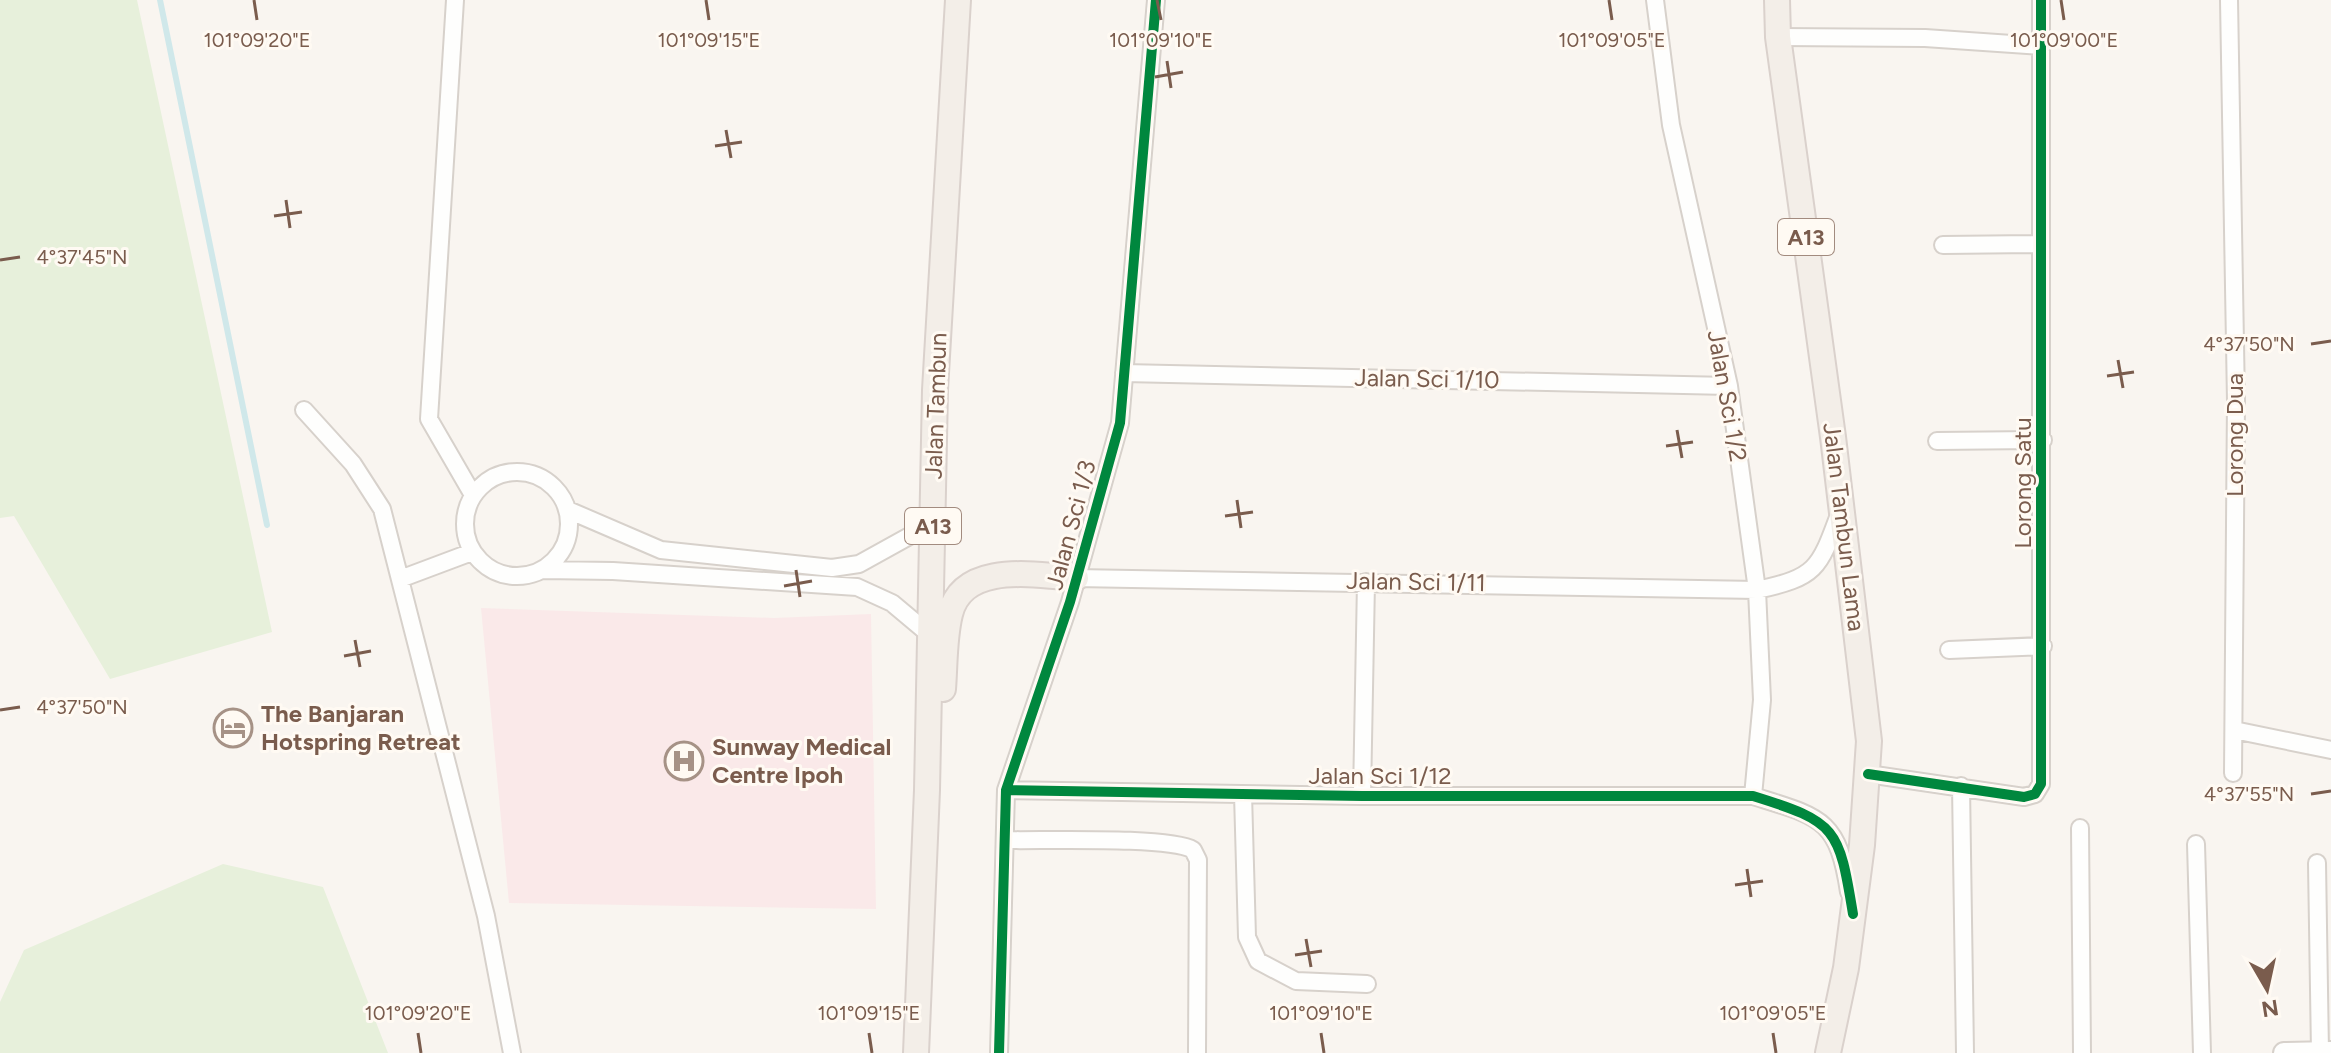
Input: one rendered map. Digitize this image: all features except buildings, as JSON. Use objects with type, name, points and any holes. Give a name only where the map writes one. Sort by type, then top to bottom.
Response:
[{"type":"main road","name":"Jalan Tambun","points":[[916,1053],[927,790],[935,390],[958,0]]},
{"type":"main road","name":"Jalan Tambun Lama","points":[[1777,0],[1778,37],[1866,702],[1868,774],[1853,914],[1828,1053]]},
{"type":"main road","points":[[927,790],[940,723],[950,611],[960,593],[986,577],[1025,574],[1076,578]]},
{"type":"street","points":[[455,0],[429,419],[473,495]]},
{"type":"street","name":"Jalan Sci 1/3","points":[[999,1053],[1006,790],[1076,578],[1120,423],[1156,0]]},
{"type":"street","name":"Jalan Sci 1/2","points":[[1655,0],[1671,125],[1729,386],[1757,590],[1762,700],[1753,796]]},
{"type":"street","name":"Lorong Satu","points":[[1868,774],[2024,797],[2039,790],[2043,646],[2041,0]]},
{"type":"street","name":"Lorong Dua","points":[[2229,0],[2236,401],[2233,773]]},
{"type":"street","points":[[1778,37],[1925,38],[2042,46]]},
{"type":"street","points":[[1943,245],[2041,244]]},
{"type":"street","name":"Jalan Sci 1/10","points":[[1124,373],[1729,386]]},
{"type":"street","points":[[304,410],[353,464],[382,509],[486,916],[512,1053]]},
{"type":"street","points":[[1937,441],[2043,440]]},
{"type":"street","points":[[543,570],[566,544],[570,527],[568,510],[561,494],[549,482],[525,473],[500,475],[473,495],[464,524],[472,552],[483,565],[512,577],[543,570],[613,571],[857,587],[892,603],[929,634]]},
{"type":"street","name":"Jalan Sci 1/11","points":[[1076,578],[1757,590],[1800,581],[1825,553],[1842,507]]},
{"type":"street","points":[[568,510],[661,550],[832,568],[859,564],[933,523]]},
{"type":"street","points":[[400,579],[472,552]]},
{"type":"street","points":[[1362,796],[1366,582]]},
{"type":"street","points":[[1949,650],[2043,646]]},
{"type":"street","points":[[2234,730],[2331,750]]},
{"type":"street","points":[[1961,786],[1965,1053]]},
{"type":"street","name":"Jalan Sci 1/12","points":[[1006,790],[1362,796],[1753,796],[1806,812],[1831,831],[1842,852],[1853,914]]},
{"type":"street","points":[[1243,794],[1247,937],[1258,961],[1296,981],[1367,984]]},
{"type":"street","points":[[2080,828],[2082,1053]]},
{"type":"street","points":[[1005,840],[1139,842],[1175,844],[1193,850],[1198,860],[1197,1053]]},
{"type":"street","points":[[2196,844],[2202,1053]]},
{"type":"street","points":[[2317,863],[2320,1052]]},
{"type":"street","points":[[2284,1053],[2331,1052]]},
{"type":"shaded area","name":"Sunway Medical Centre Ipoh","points":[[481,608],[774,618],[871,614],[876,909],[509,903]]},
{"type":"green space","points":[[0,0],[137,0],[272,632],[110,679],[14,516],[0,518]]},
{"type":"green space","points":[[223,864],[323,887],[388,1053],[0,1053],[0,1002],[24,950]]},
{"type":"waterway","points":[[160,0],[267,525]]},
{"type":"cycle path","points":[[999,1053],[1006,790],[1070,602],[1120,423],[1156,0]]},
{"type":"cycle path","points":[[1868,774],[2024,797],[2035,794],[2041,784],[2041,0]]},
{"type":"cycle path","points":[[1006,790],[1362,796],[1753,796],[1802,813],[1829,832],[1843,863],[1853,914]]},
{"type":"place","name":"The Banjaran Hotspring Retreat","points":[[233,728]]},
{"type":"place","name":"Sunway Medical Centre Ipoh","points":[[684,761]]}]
